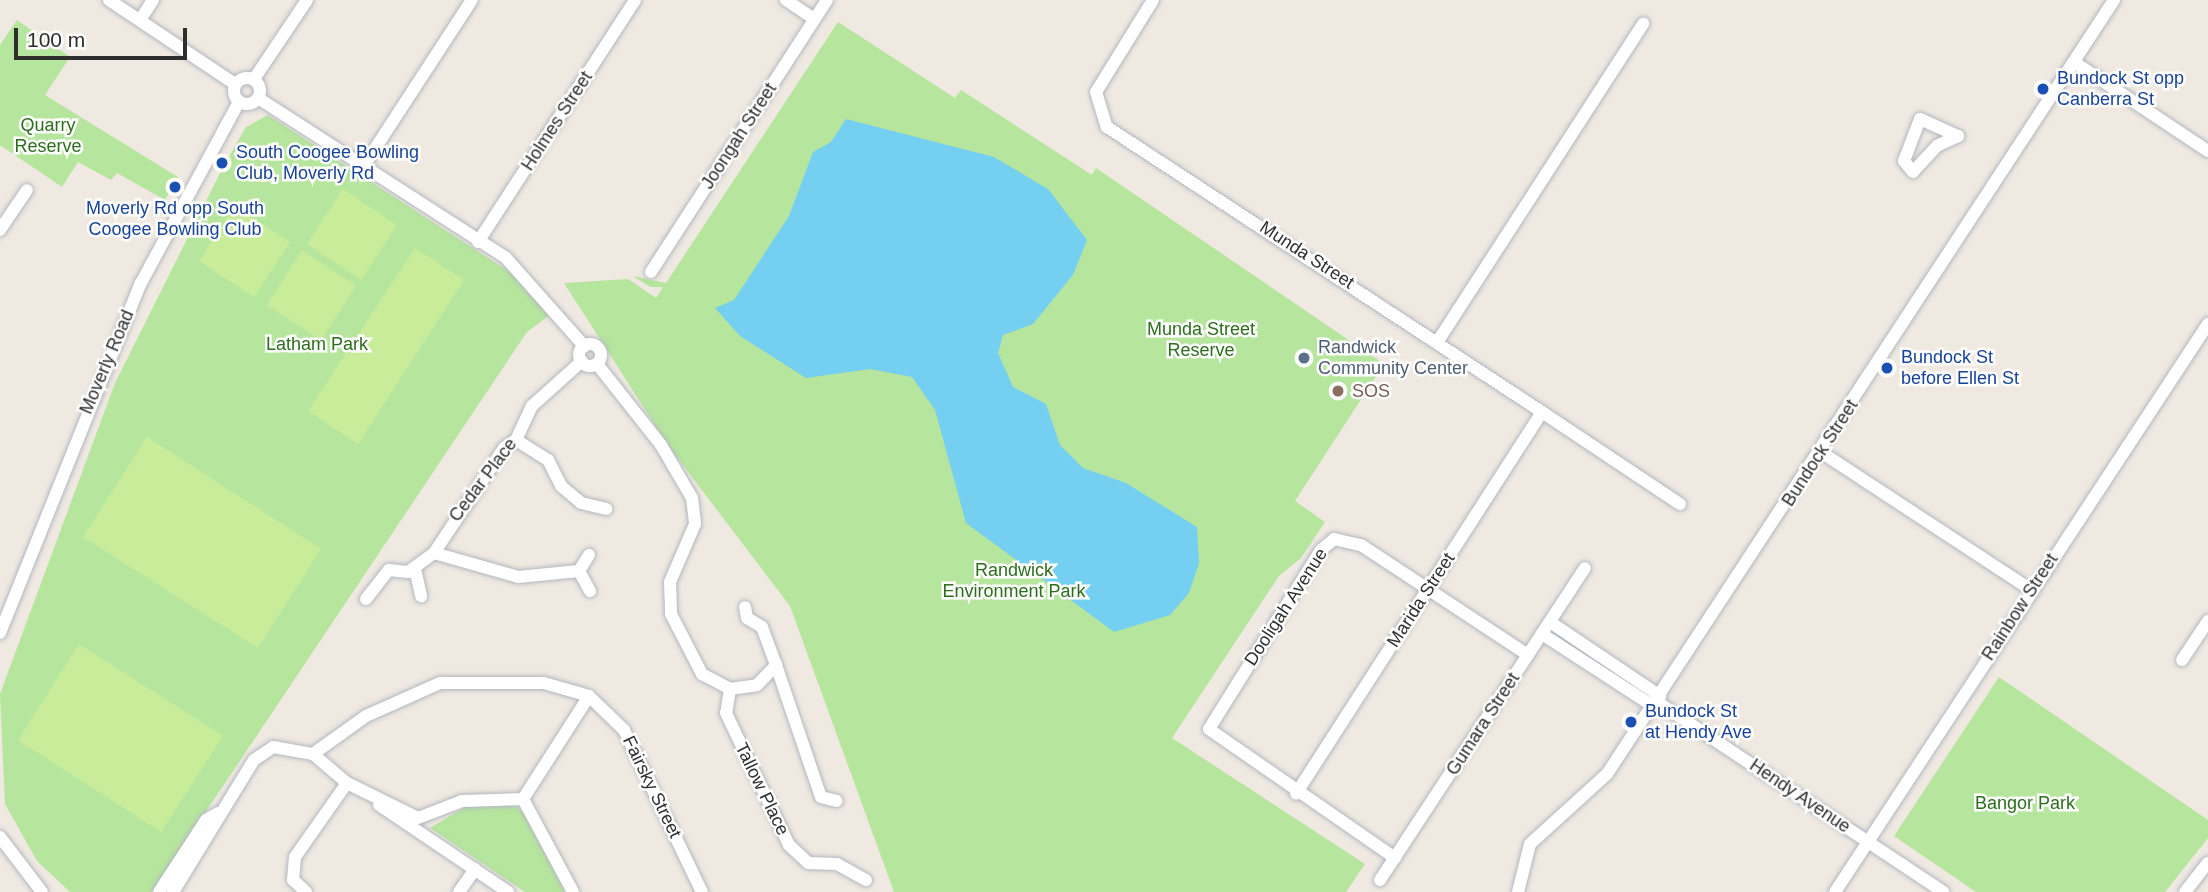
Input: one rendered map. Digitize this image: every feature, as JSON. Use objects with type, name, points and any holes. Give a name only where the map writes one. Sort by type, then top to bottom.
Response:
[{"type":"street","points":[[109,0],[235,84],[239,102],[258,98]]},
{"type":"street","points":[[140,20],[153,0]]},
{"type":"street","points":[[235,84],[254,79],[307,0]]},
{"type":"street","points":[[363,167],[472,0]]},
{"type":"street","name":"Holmes Street","points":[[478,242],[635,0]]},
{"type":"street","points":[[786,0],[814,19]]},
{"type":"street","name":"Joongah Street","points":[[651,272],[827,0]]},
{"type":"street","name":"Munda Street","points":[[1153,0],[1096,92],[1107,127],[1438,341],[1680,504]]},
{"type":"street","name":"Bundock Street","points":[[1518,892],[1530,844],[1607,774],[1821,452],[2114,0]]},
{"type":"street","points":[[1438,341],[1643,24]]},
{"type":"street","points":[[2074,62],[2208,151]]},
{"type":"street","points":[[254,79],[258,98],[506,258],[557,310],[584,346],[599,349],[597,364]]},
{"type":"street","name":"Moverly Road","points":[[0,633],[141,283],[239,102]]},
{"type":"street","points":[[1920,119],[1958,136],[1937,146],[1913,172],[1904,161],[1920,119]]},
{"type":"street","points":[[0,230],[27,190]]},
{"type":"street","name":"Rainbow Street","points":[[1835,892],[2208,324]]},
{"type":"street","points":[[584,346],[582,361],[597,364],[661,445],[692,498],[695,524],[670,582],[671,614],[702,674],[730,689],[757,685],[776,665]]},
{"type":"street","name":"Cedar Place","points":[[366,599],[388,570],[415,569],[434,553],[503,448],[516,440],[532,406],[582,361]]},
{"type":"street","name":"Marida Street","points":[[1296,793],[1428,590],[1539,409]]},
{"type":"street","points":[[516,440],[548,460],[561,486],[581,503],[607,509]]},
{"type":"street","points":[[1821,452],[2031,590]]},
{"type":"street","name":"Dooligah Avenue","points":[[1296,793],[1209,729],[1334,539],[1361,545],[1528,655]]},
{"type":"street","points":[[434,553],[518,577],[579,571]]},
{"type":"street","points":[[579,571],[589,555]]},
{"type":"street","name":"Gumara Street","points":[[1380,880],[1585,568]]},
{"type":"street","points":[[415,569],[421,596]]},
{"type":"street","points":[[579,571],[590,591]]},
{"type":"street","points":[[743,616],[762,627],[817,802],[836,802]]},
{"type":"street","points":[[2182,660],[2208,621]]},
{"type":"street","name":"Hendy Avenue","points":[[1550,622],[1656,701]]},
{"type":"street","name":"Hendy Avenue","points":[[1542,634],[1656,701],[1943,892]]},
{"type":"street","name":"Fairsky Street","points":[[313,754],[366,716],[440,683],[544,683],[589,696],[624,730],[702,892]]},
{"type":"street","name":"Tallow Place","points":[[730,689],[726,713],[789,845],[808,863],[838,864],[866,880]]},
{"type":"street","points":[[523,799],[589,696]]},
{"type":"street","points":[[173,892],[214,829],[218,813],[254,760],[274,747],[313,754],[350,784],[508,892]]},
{"type":"street","points":[[350,784],[418,818],[462,801],[523,799]]},
{"type":"street","points":[[306,892],[293,880],[295,857],[350,784]]},
{"type":"street","points":[[1296,793],[1395,858]]},
{"type":"street","points":[[523,799],[573,892]]},
{"type":"street","points":[[159,892],[206,820],[218,813]]},
{"type":"street","points":[[0,837],[4,852],[42,892]]},
{"type":"street","points":[[2186,892],[2208,863]]},
{"type":"street","points":[[459,892],[475,869]]},
{"type":"green space","name":"Quarry Reserve","points":[[17,20],[70,57],[45,95],[178,177],[165,200],[117,173],[111,180],[78,162],[62,187],[0,145],[0,45]]},
{"type":"green space","name":"Randwick Environment Park","points":[[838,22],[955,98],[961,90],[1092,175],[1096,168],[1384,364],[1295,501],[1325,522],[1301,558],[1279,576],[1172,738],[1365,864],[1346,892],[894,892],[790,606],[669,447],[564,283],[628,279],[656,298],[663,287],[650,287],[633,276],[666,283]]},
{"type":"green space","name":"Latham Park","points":[[268,115],[516,276],[551,314],[527,332],[152,892],[70,892],[37,861],[5,804],[0,694],[115,383],[224,165],[246,127]]},
{"type":"green space","points":[[343,189],[397,225],[361,280],[307,244]]},
{"type":"green space","points":[[235,206],[290,242],[254,297],[199,261]]},
{"type":"green space","points":[[415,248],[464,280],[358,444],[308,411]]},
{"type":"green space","points":[[302,250],[356,286],[321,340],[267,305]]},
{"type":"green space","points":[[147,437],[321,549],[258,648],[83,537]]},
{"type":"green space","points":[[79,644],[223,736],[161,832],[18,740]]},
{"type":"green space","name":"Bangor Park","points":[[1999,677],[2208,820],[2208,838],[2165,892],[1976,892],[1894,836]]},
{"type":"green space","points":[[470,804],[514,805],[523,812],[565,892],[525,892],[430,828]]},
{"type":"water","points":[[846,119],[994,157],[1048,189],[1087,240],[1073,275],[1033,324],[1003,335],[998,353],[1013,387],[1046,404],[1060,445],[1083,468],[1126,483],[1197,527],[1199,563],[1189,593],[1170,615],[1114,632],[966,523],[935,410],[912,377],[870,369],[806,378],[740,336],[715,308],[734,300],[789,216],[813,152],[831,142]]},
{"type":"place","name":"Bundock St opp Canberra St","points":[[2043,89]]},
{"type":"place","name":"South Coogee Bowling Club, Moverly Rd","points":[[222,163]]},
{"type":"place","name":"Moverly Rd opp South Coogee Bowling Club","points":[[175,187]]},
{"type":"place","name":"Randwick Community Center","points":[[1304,358]]},
{"type":"place","name":"Bundock St before Ellen St","points":[[1887,368]]},
{"type":"place","name":"SOS","points":[[1338,391]]},
{"type":"place","name":"Bundock St at Hendy Ave","points":[[1631,722]]},
{"type":"park label","name":"Munda Street Reserve","points":[[1201,340]]}]
